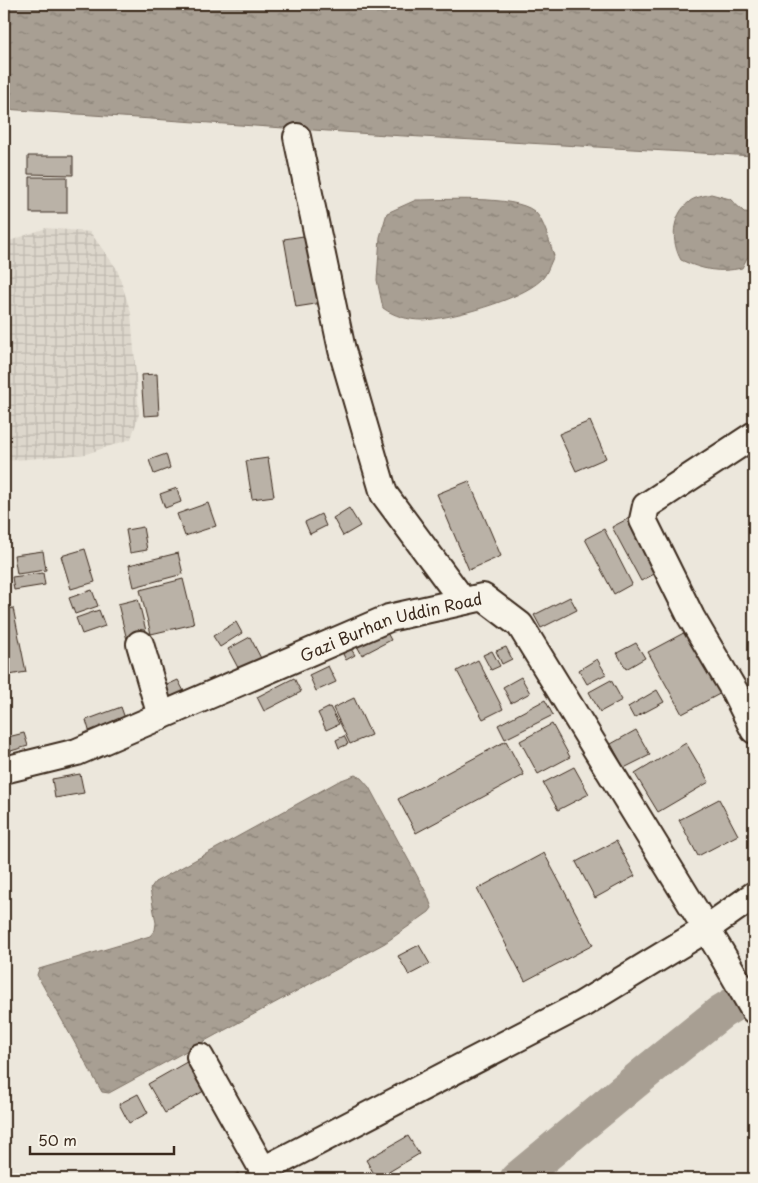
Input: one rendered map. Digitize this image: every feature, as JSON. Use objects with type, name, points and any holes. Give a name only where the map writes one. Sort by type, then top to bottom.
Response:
[{"type":"street","points":[[297,137],[342,350],[384,494],[463,601]]},
{"type":"street","points":[[754,435],[646,506],[643,520],[690,617],[735,692],[754,730]]},
{"type":"street","name":"Gazi Burhan Uddin Road","points":[[4,770],[77,752],[389,618],[482,596],[520,625],[720,951],[754,1010]]},
{"type":"street","points":[[140,644],[162,716]]},
{"type":"street","points":[[200,1057],[266,1174],[581,1005],[706,929],[754,895]]},
{"type":"shaded area","points":[[46,228],[90,232],[117,269],[131,313],[139,414],[131,439],[86,454],[4,461],[4,243]]},
{"type":"water","points":[[4,4],[754,4],[754,156],[387,135],[4,109]]},
{"type":"water","points":[[711,194],[730,199],[744,212],[754,213],[754,253],[747,258],[742,268],[718,270],[704,268],[681,260],[678,253],[675,245],[674,230],[679,214],[691,200]]},
{"type":"water","points":[[416,200],[495,200],[524,206],[534,211],[544,226],[554,256],[545,275],[541,280],[518,295],[450,316],[417,320],[401,317],[387,311],[383,308],[377,280],[380,237],[387,213]]},
{"type":"water","points":[[355,775],[361,778],[369,787],[427,894],[432,908],[429,912],[385,943],[109,1093],[102,1092],[37,975],[39,969],[150,936],[155,930],[156,923],[150,889],[155,882],[339,781]]},
{"type":"building","points":[[28,156],[73,156],[73,175],[28,174]]},
{"type":"building","points":[[30,177],[67,177],[67,213],[30,213]]},
{"type":"building","points":[[310,235],[322,303],[296,307],[284,239]]},
{"type":"building","points":[[157,374],[159,415],[144,416],[141,375]]},
{"type":"building","points":[[590,421],[606,458],[576,471],[559,434]]},
{"type":"building","points":[[166,454],[170,468],[154,474],[149,460]]},
{"type":"building","points":[[268,458],[274,496],[252,499],[246,461]]},
{"type":"building","points":[[469,481],[501,556],[469,570],[437,494]]},
{"type":"building","points":[[177,488],[181,502],[165,508],[160,494]]},
{"type":"building","points":[[208,503],[216,526],[185,536],[177,514]]},
{"type":"building","points":[[349,508],[360,526],[343,536],[333,518]]},
{"type":"building","points":[[321,514],[326,526],[310,534],[305,522]]},
{"type":"building","points":[[631,517],[660,571],[641,581],[612,527]]},
{"type":"building","points":[[143,527],[147,550],[130,553],[126,530]]},
{"type":"building","points":[[604,529],[632,584],[614,594],[585,539]]},
{"type":"building","points":[[85,549],[95,582],[71,589],[61,556]]},
{"type":"building","points":[[43,551],[46,570],[17,574],[14,555]]},
{"type":"building","points":[[178,553],[183,574],[134,587],[129,565]]},
{"type":"building","points":[[43,573],[45,585],[14,590],[12,577]]},
{"type":"building","points":[[183,579],[194,624],[151,634],[140,590]]},
{"type":"building","points":[[92,590],[98,606],[75,614],[69,598]]},
{"type":"building","points":[[570,597],[577,610],[541,628],[534,615]]},
{"type":"building","points":[[138,599],[147,635],[127,640],[118,604]]},
{"type":"building","points":[[13,608],[26,672],[4,676],[4,610]]},
{"type":"building","points":[[99,610],[105,626],[82,634],[76,618]]},
{"type":"building","points":[[236,622],[242,633],[220,647],[213,636]]},
{"type":"building","points":[[693,628],[727,690],[682,714],[648,652]]},
{"type":"building","points":[[386,631],[391,640],[362,655],[357,646]]},
{"type":"building","points":[[250,637],[266,668],[244,679],[228,649]]},
{"type":"building","points":[[636,643],[645,658],[626,669],[617,653]]},
{"type":"building","points":[[349,646],[355,655],[346,660],[341,650]]},
{"type":"building","points":[[506,647],[512,659],[502,664],[496,651]]},
{"type":"building","points":[[492,651],[500,666],[491,670],[483,655]]},
{"type":"building","points":[[597,659],[606,674],[587,684],[579,670]]},
{"type":"building","points":[[478,660],[503,709],[483,719],[457,671]]},
{"type":"building","points":[[328,666],[336,682],[316,691],[309,675]]},
{"type":"building","points":[[521,677],[530,693],[511,703],[503,687]]},
{"type":"building","points":[[294,678],[301,692],[264,711],[257,697]]},
{"type":"building","points":[[178,680],[187,697],[165,708],[156,690]]},
{"type":"building","points":[[611,680],[622,700],[600,712],[589,692]]},
{"type":"building","points":[[657,690],[664,702],[634,718],[628,707]]},
{"type":"building","points":[[354,698],[371,735],[350,744],[333,708]]},
{"type":"building","points":[[545,700],[553,715],[505,739],[498,725]]},
{"type":"building","points":[[121,707],[127,724],[91,737],[86,720]]},
{"type":"building","points":[[330,707],[339,724],[326,730],[318,713]]},
{"type":"building","points":[[552,724],[570,757],[538,774],[520,741]]},
{"type":"building","points":[[636,730],[650,755],[624,768],[611,744]]},
{"type":"building","points":[[24,733],[28,746],[4,753],[4,738]]},
{"type":"building","points":[[344,736],[348,744],[339,748],[336,740]]},
{"type":"building","points":[[506,741],[524,775],[416,833],[398,799]]},
{"type":"building","points":[[686,743],[709,782],[658,812],[635,774]]},
{"type":"building","points":[[574,767],[589,794],[558,810],[543,783]]},
{"type":"building","points":[[80,774],[84,793],[55,798],[52,779]]},
{"type":"building","points":[[719,799],[738,835],[698,856],[679,820]]},
{"type":"building","points":[[616,841],[635,876],[595,898],[576,862]]},
{"type":"building","points":[[544,853],[593,945],[525,981],[477,889]]},
{"type":"building","points":[[419,945],[430,964],[409,975],[398,956]]},
{"type":"building","points":[[192,1059],[209,1088],[165,1113],[148,1084]]},
{"type":"building","points":[[138,1094],[148,1113],[129,1123],[119,1104]]},
{"type":"building","points":[[408,1136],[419,1154],[377,1179],[366,1160]]},
{"type":"building","points":[[238,1173],[241,1179],[227,1179]]},
{"type":"waterway","points":[[517,1179],[721,1012],[754,992]]}]
